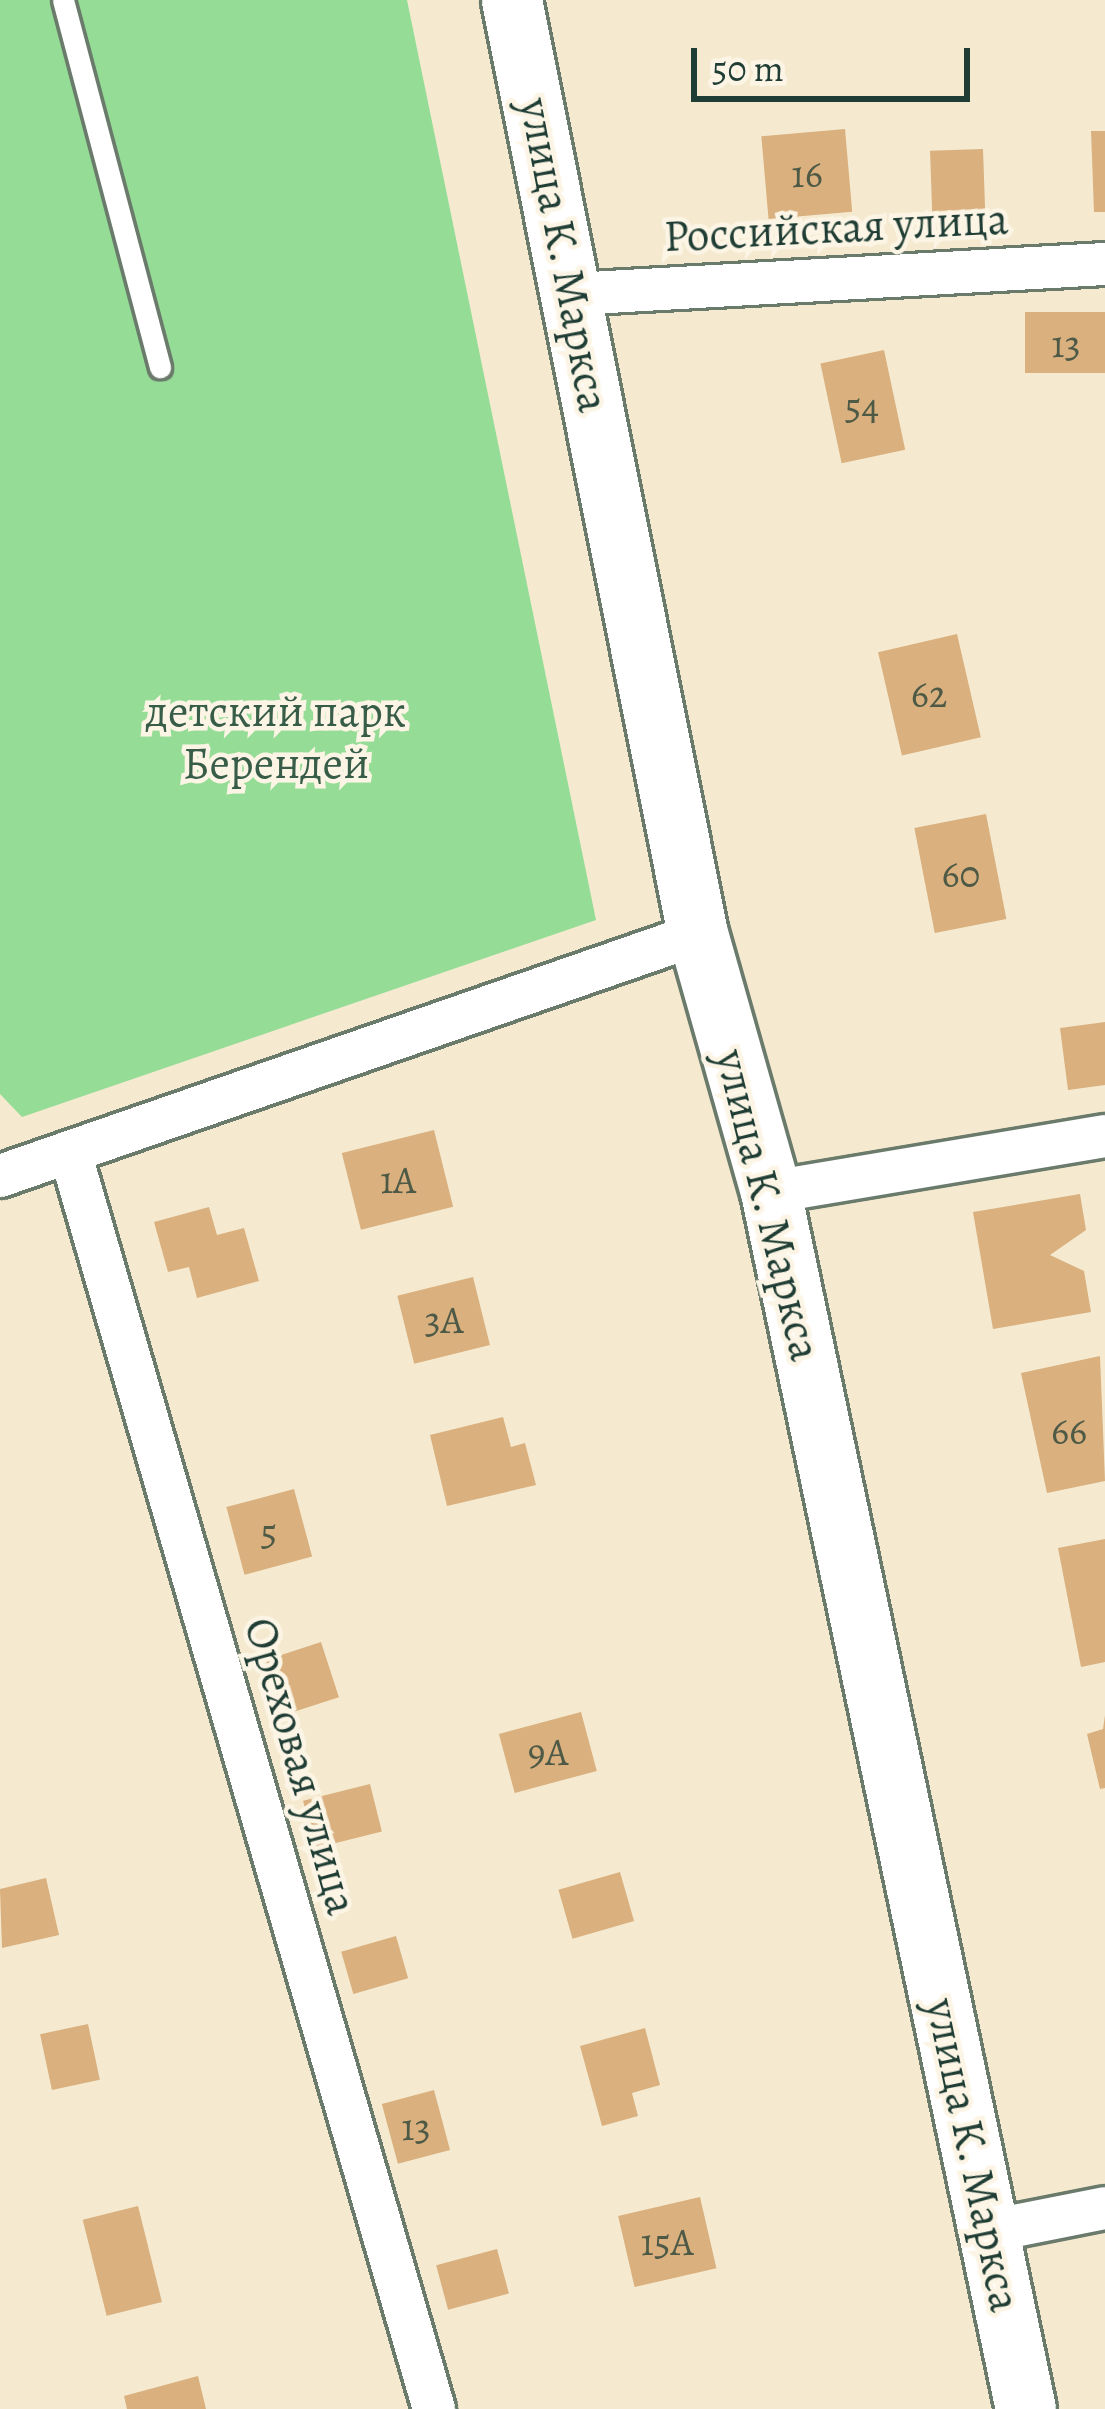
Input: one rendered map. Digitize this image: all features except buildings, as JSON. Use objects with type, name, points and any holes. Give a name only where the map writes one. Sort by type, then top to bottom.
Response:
[{"type":"main road","name":"улица К. Маркса","points":[[512,0],[698,934],[771,1192],[1027,2409]]},
{"type":"street","name":"Российская улица","points":[[573,294],[1105,264]]},
{"type":"street","points":[[5,1168],[70,1152],[698,934]]},
{"type":"street","points":[[771,1192],[1105,1136]]},
{"type":"street","name":"Ореховая улица","points":[[70,1152],[434,2409]]},
{"type":"street","points":[[989,2230],[1105,2208]]},
{"type":"lane","points":[[63,0],[160,367]]},
{"type":"green space","name":"детский парк Берендей","points":[[0,0],[407,0],[596,920],[22,1117],[0,1094]]}]
